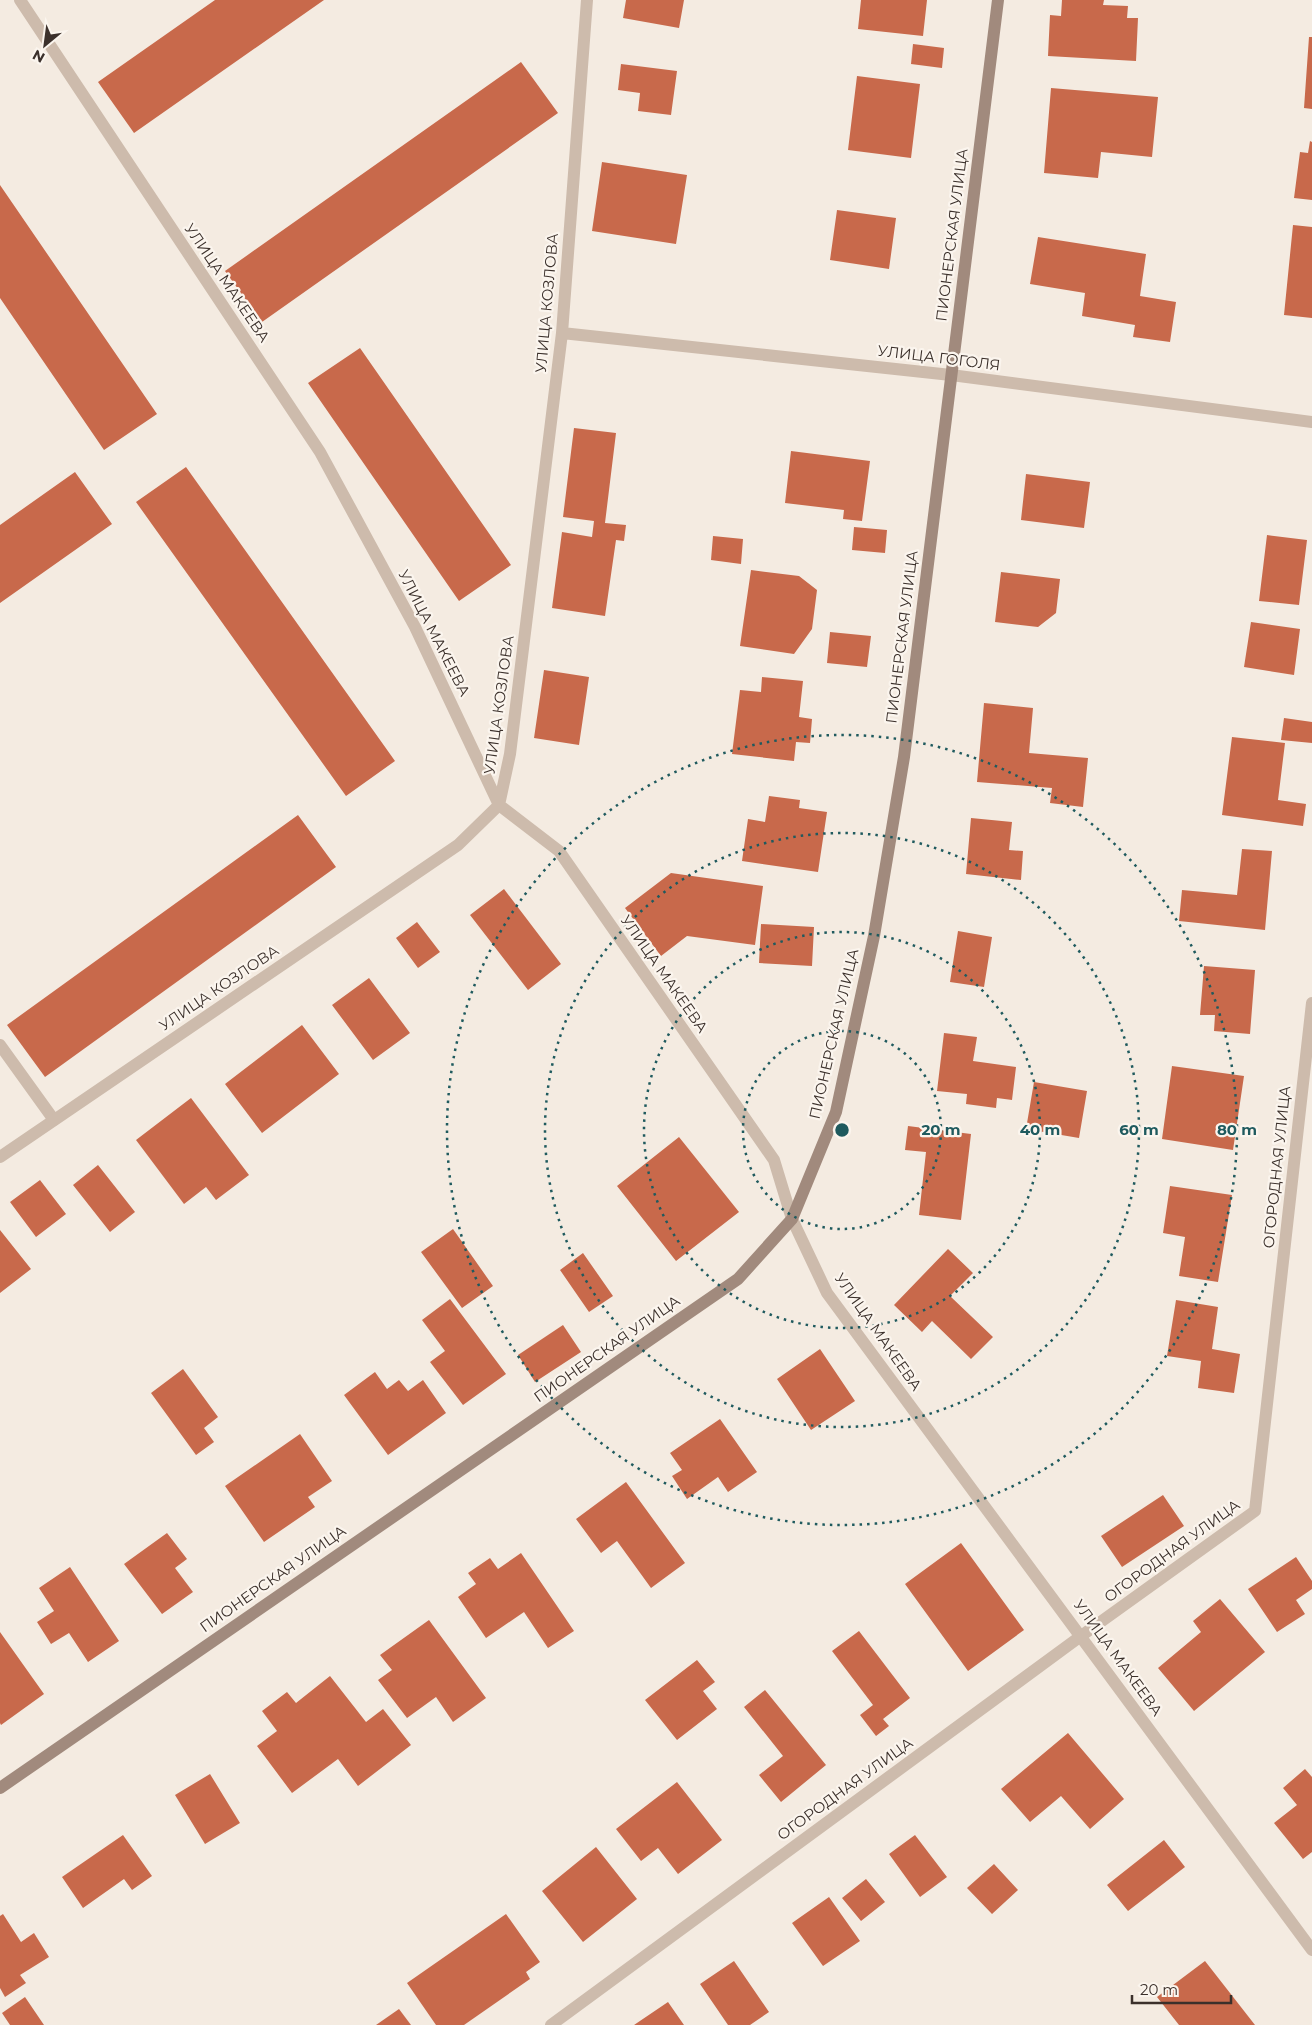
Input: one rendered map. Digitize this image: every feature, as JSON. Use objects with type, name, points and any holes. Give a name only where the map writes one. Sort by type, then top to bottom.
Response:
[{"type":"street","name":"УЛИЦА МАКЕЕВА","points":[[20,0],[320,452],[415,627],[499,805],[559,851],[774,1160],[792,1219],[827,1293],[1311,1947]]},
{"type":"street","name":"УЛИЦА КОЗЛОВА","points":[[0,1156],[458,845],[499,805],[510,754],[562,333],[587,0]]},
{"type":"street","name":"ПИОНЕРСКАЯ УЛИЦА","points":[[0,1788],[738,1278],[792,1219],[836,1112],[874,936],[904,757],[998,0]]},
{"type":"street","name":"УЛИЦА ГОГОЛЯ","points":[[562,333],[951,375],[1312,422]]},
{"type":"street","name":"ОГОРОДНАЯ УЛИЦА","points":[[551,2025],[1081,1636],[1255,1511],[1312,1003]]},
{"type":"street","points":[[0,1045],[54,1120]]},
{"type":"building","points":[[215,0],[324,0],[134,133],[98,82]]},
{"type":"building","points":[[626,0],[684,0],[679,28],[623,18]]},
{"type":"building","points":[[861,0],[927,0],[923,36],[858,29]]},
{"type":"building","points":[[1062,0],[1104,0],[1103,5],[1128,6],[1127,18],[1138,18],[1136,61],[1048,56],[1050,15],[1061,16]]},
{"type":"building","points":[[1309,37],[1312,37],[1312,109],[1304,108]]},
{"type":"building","points":[[913,44],[944,48],[942,68],[911,64]]},
{"type":"building","points":[[521,62],[558,113],[262,322],[225,271]]},
{"type":"building","points":[[621,64],[677,71],[671,115],[638,111],[640,93],[618,90]]},
{"type":"building","points":[[857,76],[920,84],[911,158],[848,150]]},
{"type":"building","points":[[1051,88],[1158,97],[1152,157],[1101,152],[1098,178],[1044,173]]},
{"type":"building","points":[[1310,141],[1312,142],[1312,200],[1294,198],[1300,152],[1308,153]]},
{"type":"building","points":[[602,162],[687,175],[676,244],[592,231]]},
{"type":"building","points":[[0,185],[157,414],[104,450],[0,298]]},
{"type":"building","points":[[837,210],[896,218],[889,269],[830,260]]},
{"type":"building","points":[[1293,225],[1312,227],[1312,318],[1284,315]]},
{"type":"building","points":[[1038,237],[1146,254],[1140,296],[1176,302],[1170,342],[1133,337],[1135,325],[1082,316],[1085,293],[1030,284]]},
{"type":"building","points":[[360,348],[511,565],[459,601],[308,383]]},
{"type":"building","points":[[574,428],[616,433],[605,523],[626,525],[624,541],[616,540],[605,616],[552,608],[562,532],[592,537],[594,521],[563,517]]},
{"type":"building","points":[[791,451],[870,461],[862,521],[843,519],[844,510],[785,503]]},
{"type":"building","points":[[186,467],[395,761],[346,796],[136,502]]},
{"type":"building","points":[[75,472],[112,524],[0,603],[0,525]]},
{"type":"building","points":[[1026,474],[1090,482],[1084,528],[1021,520]]},
{"type":"building","points":[[854,527],[887,530],[885,553],[852,550]]},
{"type":"building","points":[[1267,535],[1307,540],[1299,605],[1259,601]]},
{"type":"building","points":[[713,536],[743,539],[741,564],[711,560]]},
{"type":"building","points":[[751,570],[799,576],[817,590],[812,629],[794,654],[740,646]]},
{"type":"building","points":[[1001,572],[1060,579],[1056,613],[1038,627],[995,622]]},
{"type":"building","points":[[1251,622],[1300,629],[1294,675],[1244,667]]},
{"type":"building","points":[[830,632],[871,636],[867,667],[827,663]]},
{"type":"building","points":[[544,670],[589,677],[579,745],[534,738]]},
{"type":"building","points":[[762,677],[803,681],[799,717],[812,719],[810,743],[796,742],[794,761],[732,754],[740,690],[761,692]]},
{"type":"building","points":[[984,703],[1033,708],[1029,753],[1088,758],[1083,807],[1050,803],[1052,788],[977,782]]},
{"type":"building","points":[[1284,718],[1312,722],[1312,743],[1281,740]]},
{"type":"building","points":[[1232,737],[1285,743],[1278,800],[1306,804],[1303,826],[1222,815]]},
{"type":"building","points":[[769,796],[800,800],[799,808],[827,812],[818,872],[742,861],[748,819],[765,822]]},
{"type":"building","points":[[298,815],[336,867],[45,1077],[7,1025]]},
{"type":"building","points":[[971,818],[1012,822],[1009,850],[1023,851],[1021,880],[966,874]]},
{"type":"building","points":[[1242,849],[1272,851],[1265,930],[1179,921],[1182,890],[1237,895]]},
{"type":"building","points":[[671,873],[763,886],[755,945],[687,936],[661,956],[625,908]]},
{"type":"building","points":[[504,889],[561,964],[528,990],[470,915]]},
{"type":"building","points":[[417,922],[440,952],[418,968],[396,938]]},
{"type":"building","points":[[761,924],[814,927],[812,966],[759,963]]},
{"type":"building","points":[[958,931],[992,937],[984,987],[950,982]]},
{"type":"building","points":[[1204,966],[1255,970],[1250,1034],[1214,1031],[1215,1015],[1200,1015]]},
{"type":"building","points":[[369,978],[410,1033],[373,1060],[332,1005]]},
{"type":"building","points":[[302,1025],[339,1074],[262,1133],[225,1084]]},
{"type":"building","points":[[944,1033],[977,1037],[973,1061],[1016,1067],[1012,1100],[997,1098],[996,1108],[966,1104],[967,1094],[937,1091]]},
{"type":"building","points":[[1172,1066],[1244,1076],[1233,1150],[1162,1139]]},
{"type":"building","points":[[1034,1082],[1087,1091],[1079,1138],[1026,1129]]},
{"type":"building","points":[[191,1098],[249,1175],[216,1200],[206,1187],[184,1204],[136,1140]]},
{"type":"building","points":[[908,1126],[971,1134],[961,1220],[919,1215],[926,1152],[905,1150]]},
{"type":"building","points":[[679,1137],[739,1212],[676,1261],[617,1186]]},
{"type":"building","points":[[98,1165],[135,1212],[110,1232],[73,1185]]},
{"type":"building","points":[[40,1180],[66,1214],[36,1237],[10,1202]]},
{"type":"building","points":[[1170,1186],[1232,1195],[1218,1282],[1179,1276],[1185,1237],[1163,1233]]},
{"type":"building","points":[[453,1229],[493,1286],[462,1308],[421,1252]]},
{"type":"building","points":[[0,1230],[31,1269],[0,1293]]},
{"type":"building","points":[[948,1249],[973,1273],[950,1296],[993,1337],[971,1359],[932,1321],[922,1332],[894,1305]]},
{"type":"building","points":[[583,1253],[613,1296],[589,1312],[560,1270]]},
{"type":"building","points":[[450,1299],[506,1374],[463,1405],[430,1362],[445,1351],[422,1320]]},
{"type":"building","points":[[1176,1300],[1218,1307],[1212,1349],[1240,1354],[1234,1393],[1198,1388],[1201,1361],[1167,1356]]},
{"type":"building","points":[[563,1325],[581,1352],[535,1382],[518,1355]]},
{"type":"building","points":[[820,1349],[855,1401],[811,1430],[777,1379]]},
{"type":"building","points":[[183,1369],[218,1417],[204,1428],[214,1442],[196,1455],[151,1393]]},
{"type":"building","points":[[375,1372],[387,1389],[399,1380],[408,1391],[423,1380],[446,1413],[388,1455],[344,1395]]},
{"type":"building","points":[[720,1419],[757,1472],[728,1492],[718,1477],[687,1499],[672,1476],[682,1470],[670,1453]]},
{"type":"building","points":[[300,1434],[332,1481],[308,1497],[315,1507],[264,1542],[225,1486]]},
{"type":"building","points":[[626,1482],[685,1563],[651,1588],[617,1541],[601,1553],[576,1519]]},
{"type":"building","points":[[1163,1495],[1184,1526],[1122,1567],[1101,1536]]},
{"type":"building","points":[[167,1533],[187,1559],[175,1568],[193,1592],[162,1614],[124,1564]]},
{"type":"building","points":[[961,1543],[1024,1630],[968,1671],[905,1584]]},
{"type":"building","points":[[521,1553],[574,1631],[548,1648],[524,1612],[486,1638],[458,1597],[476,1584],[468,1573],[490,1558],[498,1569]]},
{"type":"building","points":[[1296,1557],[1312,1581],[1312,1589],[1296,1600],[1305,1614],[1277,1632],[1248,1589]]},
{"type":"building","points":[[70,1567],[119,1641],[88,1662],[69,1633],[51,1644],[37,1622],[54,1611],[39,1588]]},
{"type":"building","points":[[1220,1599],[1265,1652],[1194,1711],[1158,1668],[1201,1632],[1193,1621]]},
{"type":"building","points":[[429,1620],[486,1698],[453,1722],[436,1697],[407,1718],[378,1680],[392,1670],[380,1655]]},
{"type":"building","points":[[859,1631],[910,1698],[883,1719],[889,1726],[876,1736],[860,1715],[873,1705],[832,1651]]},
{"type":"building","points":[[0,1632],[44,1694],[1,1725],[0,1723]]},
{"type":"building","points":[[697,1660],[715,1682],[703,1691],[717,1709],[677,1740],[645,1700]]},
{"type":"building","points":[[330,1676],[366,1722],[383,1709],[411,1745],[358,1786],[338,1759],[292,1793],[257,1746],[277,1731],[262,1711],[287,1692],[296,1703]]},
{"type":"building","points":[[765,1690],[826,1765],[781,1802],[759,1775],[783,1756],[744,1707]]},
{"type":"building","points":[[1068,1733],[1124,1799],[1090,1829],[1061,1796],[1030,1822],[1001,1789]]},
{"type":"building","points":[[1305,1769],[1312,1777],[1312,1852],[1303,1859],[1274,1823],[1297,1805],[1283,1788]]},
{"type":"building","points":[[210,1774],[240,1823],[205,1844],[175,1795]]},
{"type":"building","points":[[677,1782],[722,1840],[678,1874],[658,1848],[641,1861],[616,1829]]},
{"type":"building","points":[[123,1835],[152,1876],[132,1890],[124,1879],[83,1908],[62,1877]]},
{"type":"building","points":[[915,1835],[947,1877],[920,1897],[889,1854]]},
{"type":"building","points":[[1164,1840],[1185,1867],[1128,1911],[1107,1885]]},
{"type":"building","points":[[596,1847],[637,1899],[583,1942],[542,1891]]},
{"type":"building","points":[[994,1864],[1018,1890],[992,1914],[967,1888]]},
{"type":"building","points":[[866,1879],[885,1902],[861,1921],[842,1898]]},
{"type":"building","points":[[829,1897],[860,1941],[823,1966],[792,1923]]},
{"type":"building","points":[[3,1914],[21,1942],[34,1933],[49,1957],[20,1975],[26,1983],[5,1997],[0,1988],[0,1916]]},
{"type":"building","points":[[506,1914],[540,1962],[526,1972],[530,1979],[464,2025],[436,2025],[407,1983]]},
{"type":"building","points":[[734,1961],[769,2012],[750,2025],[728,2025],[700,1984]]},
{"type":"building","points":[[1205,1961],[1255,2025],[1179,2025],[1157,1997]]},
{"type":"building","points":[[25,1997],[44,2025],[10,2025],[2,2013]]},
{"type":"building","points":[[668,2002],[684,2025],[634,2025]]},
{"type":"building","points":[[399,2009],[411,2025],[376,2025]]}]
